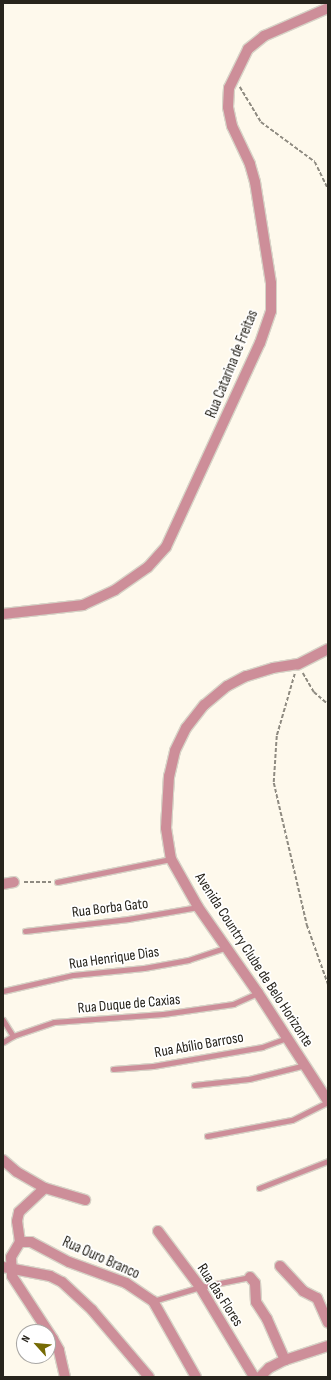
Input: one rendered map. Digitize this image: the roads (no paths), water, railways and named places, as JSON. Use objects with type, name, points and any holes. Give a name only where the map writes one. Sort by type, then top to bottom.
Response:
[{"type":"street","name":"Rua Catarina de Freitas","points":[[3,614],[83,605],[115,590],[148,567],[166,547],[178,524],[260,343],[271,311],[271,283],[253,176],[232,126],[228,107],[229,88],[248,49],[264,36],[328,8]]},
{"type":"street","name":"Avenida Country Clube de Belo Horizonte","points":[[328,649],[298,664],[273,668],[227,686],[204,705],[186,728],[175,751],[169,776],[166,828],[171,859],[198,907],[258,993],[328,1101]]},
{"type":"street","points":[[3,884],[14,882]]},
{"type":"street","points":[[3,1160],[17,1172],[45,1188],[85,1200]]},
{"type":"street","points":[[7,1268],[20,1242],[17,1221],[19,1212],[45,1188]]},
{"type":"street","name":"Rua das Flores","points":[[158,1231],[200,1287],[254,1377]]},
{"type":"street","name":"Rua Ouro Branco","points":[[20,1242],[36,1244],[69,1262],[126,1283],[153,1301],[196,1377]]},
{"type":"street","points":[[280,1266],[303,1291],[317,1298],[328,1323]]},
{"type":"street","points":[[7,1268],[13,1280],[53,1339],[62,1361],[65,1377]]},
{"type":"street","points":[[7,1268],[50,1276],[62,1282],[92,1310],[149,1377]]},
{"type":"street","points":[[250,1277],[255,1283],[256,1302],[268,1319],[285,1360]]},
{"type":"street","points":[[260,1377],[269,1368],[285,1360],[328,1346]]},
{"type":"lane","points":[[57,882],[171,859]]},
{"type":"lane","name":"Rua Borba Gato","points":[[25,931],[128,919],[198,907]]},
{"type":"lane","name":"Rua Henrique Dias","points":[[3,991],[74,975],[144,968],[188,960],[227,947]]},
{"type":"lane","name":"Rua Duque de Caxias","points":[[3,1042],[13,1036],[54,1022],[163,1014],[233,1004],[258,993]]},
{"type":"lane","points":[[3,1020],[13,1036]]},
{"type":"lane","name":"Rua Abílio Barroso","points":[[113,1069],[161,1064],[262,1046],[287,1038]]},
{"type":"lane","points":[[194,1086],[249,1079],[305,1065]]},
{"type":"lane","points":[[207,1136],[292,1120],[328,1101]]},
{"type":"lane","points":[[259,1188],[328,1161]]},
{"type":"lane","points":[[153,1301],[200,1287],[250,1277]]}]
